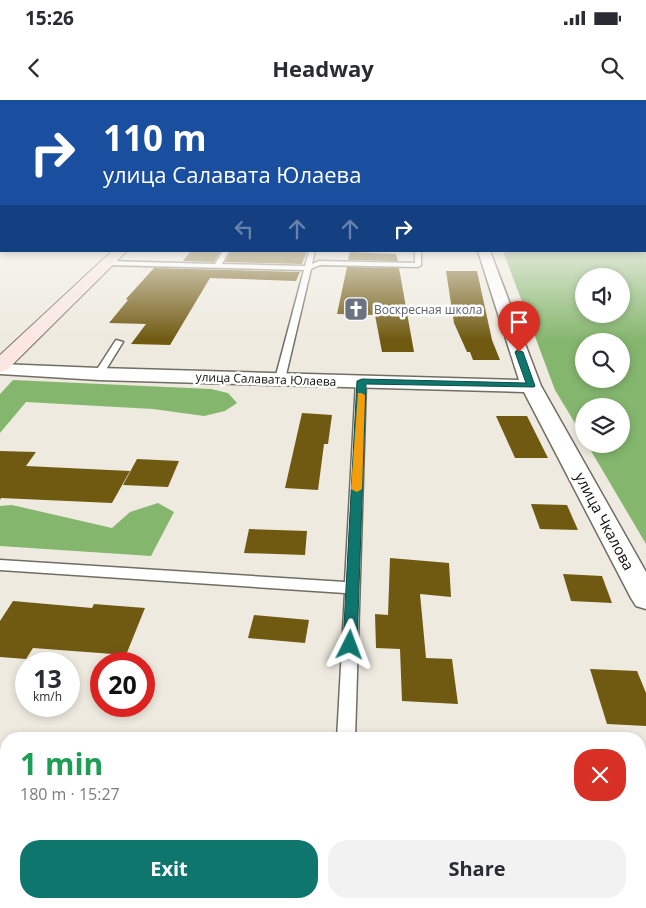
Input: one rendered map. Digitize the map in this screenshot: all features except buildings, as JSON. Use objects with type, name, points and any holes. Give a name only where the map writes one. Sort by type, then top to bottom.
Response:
[{"type":"main road","points":[[0,368],[106,265]]},
{"type":"street","name":"улица Чкалова","points":[[489,265],[531,386],[646,598]]},
{"type":"street","name":"улица Салавата Юлаева","points":[[0,368],[99,374],[531,386]]},
{"type":"lane","points":[[185,265],[308,268],[315,265]]},
{"type":"lane","points":[[280,379],[309,265]]},
{"type":"lane","points":[[403,265],[418,265]]},
{"type":"lane","points":[[99,374],[119,342]]},
{"type":"lane","points":[[346,732],[362,381]]},
{"type":"lane","points":[[0,565],[353,588]]},
{"type":"green space","points":[[508,265],[646,265],[646,544],[592,453],[630,453],[630,398],[575,398],[575,423],[555,390]]},
{"type":"green space","points":[[13,380],[211,389],[228,393],[237,403],[225,411],[204,416],[153,409],[26,402],[0,433],[0,394]]},
{"type":"green space","points":[[158,503],[174,512],[151,556],[0,546],[0,506],[12,505],[112,528],[130,512]]},
{"type":"slow traffic","points":[[357,489],[361,395]]},
{"type":"place","name":"Воскресная школа","points":[[356,309]]},
{"type":"route","points":[[350,645],[362,381],[531,386],[519,352]]}]
